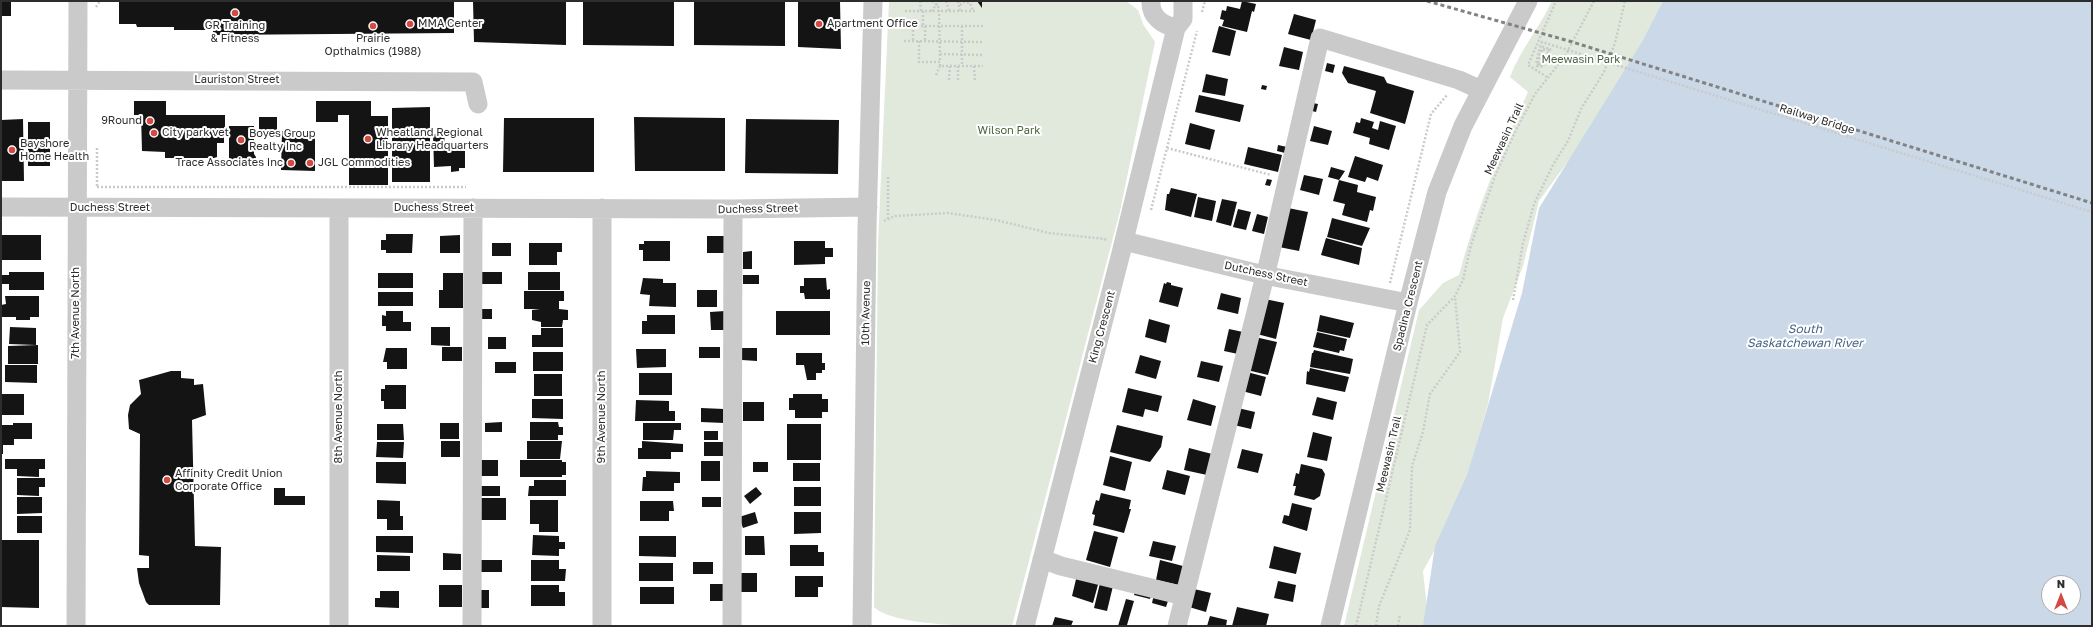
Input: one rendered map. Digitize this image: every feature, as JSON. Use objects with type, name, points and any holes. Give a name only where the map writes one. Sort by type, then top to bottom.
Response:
[{"type":"street","name":"7th Avenue North","points":[[76,626],[76,209],[78,1]]},
{"type":"street","name":"10th Avenue","points":[[862,626],[867,228],[873,1]]},
{"type":"street","points":[[1151,1],[1152,10],[1160,22],[1167,26],[1176,28]]},
{"type":"street","name":"King Crescent","points":[[1024,626],[1123,247],[1176,28],[1182,19],[1183,1]]},
{"type":"street","name":"Spadina Crescent","points":[[1330,626],[1408,303],[1437,192],[1463,126],[1528,1]]},
{"type":"street","points":[[1177,626],[1269,260],[1286,179],[1320,38],[1459,80],[1481,90]]},
{"type":"street","name":"Lauriston Street","points":[[1,80],[473,82],[478,104]]},
{"type":"street","name":"Duchess Street","points":[[1,207],[76,209],[733,209],[868,207]]},
{"type":"street","name":"8th Avenue North","points":[[339,208],[339,626]]},
{"type":"street","points":[[472,626],[473,208]]},
{"type":"street","name":"9th Avenue North","points":[[602,208],[602,626]]},
{"type":"street","points":[[732,626],[733,209]]},
{"type":"street","name":"Dutchess Street","points":[[1123,247],[1408,303]]},
{"type":"street","points":[[1042,559],[1061,566],[1184,596]]},
{"type":"path","points":[[932,1],[938,6],[939,11],[940,64],[936,75]]},
{"type":"path","points":[[931,11],[935,4],[940,1]]},
{"type":"path","points":[[946,1],[949,11]]},
{"type":"path","points":[[958,1],[960,11]]},
{"type":"path","points":[[1201,16],[1205,1]]},
{"type":"path","points":[[1547,77],[1528,65],[1556,1]]},
{"type":"path","name":"Meewasin Trail","points":[[1356,626],[1427,325],[1455,296],[1463,280],[1471,245],[1495,176],[1535,94],[1565,56],[1594,1]]},
{"type":"path","points":[[1513,300],[1523,243],[1534,204],[1553,165],[1568,141],[1581,109],[1604,72],[1615,43],[1625,1]]},
{"type":"path","points":[[921,2],[925,41]]},
{"type":"path","points":[[905,11],[975,11],[972,5],[967,2],[960,5]]},
{"type":"path","points":[[1150,216],[1199,24]]},
{"type":"path","points":[[904,26],[983,26]]},
{"type":"path","points":[[913,26],[913,41]]},
{"type":"path","points":[[962,26],[962,66]]},
{"type":"path","points":[[904,41],[983,42]]},
{"type":"path","points":[[919,41],[920,62],[950,66],[984,66]]},
{"type":"path","name":"Railway Bridge","points":[[1536,71],[1538,63],[1542,48],[1549,50],[1543,65],[1538,64],[1542,53],[1543,47],[1550,49],[1543,66],[1536,64],[1542,42],[2092,212]]},
{"type":"path","points":[[940,54],[983,54]]},
{"type":"path","points":[[948,80],[950,66]]},
{"type":"path","points":[[958,66],[958,82]]},
{"type":"path","points":[[974,66],[975,82]]},
{"type":"path","points":[[1385,286],[1389,284],[1392,279],[1431,114],[1459,80]]},
{"type":"path","points":[[1167,148],[1286,179]]},
{"type":"path","points":[[97,187],[466,187]]},
{"type":"path","points":[[867,228],[895,216],[948,213],[996,220],[1049,233],[1105,239],[1107,249],[1123,247]]},
{"type":"path","points":[[1376,626],[1379,606],[1410,530],[1412,466],[1423,432],[1430,394],[1460,352],[1455,296]]},
{"type":"path","points":[[1398,626],[1400,614]]},
{"type":"green space","name":"Wilson Park","points":[[889,1],[1126,1],[1138,10],[1143,24],[1155,42],[1120,211],[1012,626],[979,626],[918,622],[885,614],[874,607],[878,243]]},
{"type":"green space","name":"Meewasin Park","points":[[1552,1],[1663,1],[1643,43],[1585,138],[1539,201],[1523,266],[1503,318],[1488,404],[1458,508],[1423,571],[1429,626],[1344,626],[1419,310],[1443,283],[1459,275],[1489,182],[1528,92],[1510,77],[1519,57]]},
{"type":"water","name":"South Saskatchewan River","points":[[1663,1],[2092,1],[2092,626],[1423,626],[1435,546],[1467,475],[1522,293],[1539,208],[1642,42]]},
{"type":"building","points":[[1,1],[11,1],[11,16],[1,16]]},
{"type":"building","points":[[119,1],[454,1],[454,33],[213,35],[213,30],[174,30],[174,27],[137,27],[136,24],[119,24]]},
{"type":"building","points":[[473,1],[566,1],[566,45],[474,42]]},
{"type":"building","points":[[583,1],[674,1],[674,46],[583,45]]},
{"type":"building","points":[[694,1],[785,1],[785,46],[694,45]]},
{"type":"building","name":"Apartment Office","points":[[798,1],[840,1],[841,49],[798,47]]},
{"type":"building","points":[[977,1],[982,1],[982,8]]},
{"type":"building","points":[[1242,1],[1256,4],[1254,12],[1252,11],[1247,32],[1222,26],[1224,20],[1220,19],[1222,10],[1226,11],[1227,6],[1240,9]]},
{"type":"building","points":[[1294,14],[1316,20],[1311,40],[1288,34]]},
{"type":"building","points":[[1219,26],[1236,31],[1230,56],[1212,52]]},
{"type":"building","points":[[1284,47],[1303,52],[1299,70],[1279,66]]},
{"type":"building","points":[[1327,63],[1335,65],[1333,73],[1325,71]]},
{"type":"building","points":[[1344,66],[1384,77],[1387,83],[1414,91],[1405,124],[1370,113],[1376,91],[1348,83],[1342,73]]},
{"type":"building","points":[[1206,74],[1228,79],[1225,96],[1202,92]]},
{"type":"building","points":[[1262,85],[1267,86],[1266,90],[1261,89]]},
{"type":"building","points":[[1199,95],[1244,105],[1240,122],[1195,112]]},
{"type":"building","points":[[134,101],[166,101],[166,115],[225,115],[225,131],[218,131],[218,136],[224,136],[224,143],[217,143],[217,157],[165,158],[165,152],[142,151],[141,115],[134,115]]},
{"type":"building","name":"Wheatland Regional Library Headquarters","points":[[316,101],[371,101],[371,116],[388,116],[388,185],[349,185],[349,115],[338,115],[338,122],[316,122]]},
{"type":"building","points":[[1313,103],[1318,104],[1316,112],[1312,111]]},
{"type":"building","points":[[430,107],[430,182],[392,182],[392,108]]},
{"type":"building","points":[[259,117],[277,117],[277,132],[259,133]]},
{"type":"building","points":[[634,117],[725,118],[725,171],[635,171]]},
{"type":"building","points":[[504,118],[594,118],[594,172],[503,172]]},
{"type":"building","points":[[1361,118],[1374,122],[1372,128],[1378,130],[1380,121],[1396,126],[1389,150],[1369,144],[1370,138],[1353,133],[1356,122],[1360,123]]},
{"type":"building","name":"Bayshore Home Health","points":[[23,119],[24,181],[1,181],[1,120]]},
{"type":"building","points":[[746,119],[839,120],[838,174],[745,173]]},
{"type":"building","points":[[28,122],[50,122],[50,166],[28,166]]},
{"type":"building","points":[[1190,123],[1215,130],[1210,150],[1185,144]]},
{"type":"building","name":"Boyes Group Realty Inc","points":[[229,126],[254,126],[254,154],[256,157],[254,166],[229,166]]},
{"type":"building","points":[[1314,126],[1332,131],[1328,145],[1310,141]]},
{"type":"building","points":[[282,131],[315,131],[315,171],[281,170]]},
{"type":"building","points":[[433,134],[444,134],[445,144],[465,144],[465,168],[459,168],[459,171],[451,172],[451,166],[434,167]]},
{"type":"building","points":[[1278,145],[1287,147],[1285,153],[1277,151]]},
{"type":"building","points":[[1248,147],[1282,155],[1278,172],[1244,164]]},
{"type":"building","points":[[1355,156],[1383,165],[1378,181],[1367,177],[1365,182],[1348,177]]},
{"type":"building","points":[[1331,167],[1345,171],[1339,180],[1328,177]]},
{"type":"building","points":[[1304,175],[1323,179],[1319,195],[1300,190]]},
{"type":"building","points":[[1267,179],[1272,180],[1270,186],[1265,185]]},
{"type":"building","points":[[1339,180],[1358,185],[1357,192],[1376,197],[1373,211],[1370,210],[1367,222],[1342,215],[1345,204],[1333,201]]},
{"type":"building","points":[[1171,188],[1197,194],[1191,217],[1165,210],[1167,194],[1169,194]]},
{"type":"building","points":[[1198,197],[1216,201],[1212,221],[1194,217]]},
{"type":"building","points":[[1222,199],[1237,202],[1231,226],[1216,222]]},
{"type":"building","points":[[1288,208],[1308,212],[1299,251],[1279,247]]},
{"type":"building","points":[[1238,209],[1251,212],[1246,230],[1233,227]]},
{"type":"building","points":[[1257,214],[1268,217],[1264,234],[1252,231]]},
{"type":"building","points":[[1332,218],[1370,228],[1362,246],[1327,237]]},
{"type":"building","points":[[386,234],[413,234],[412,253],[386,253],[386,250],[381,250],[381,240],[386,240]]},
{"type":"building","points":[[1,235],[41,235],[41,260],[1,260]]},
{"type":"building","points":[[460,235],[460,253],[440,253],[440,236]]},
{"type":"building","points":[[707,236],[726,236],[726,253],[707,253]]},
{"type":"building","points":[[1326,238],[1362,248],[1359,265],[1321,255]]},
{"type":"building","points":[[644,241],[670,241],[670,261],[643,261],[643,250],[639,250],[639,244],[644,244]]},
{"type":"building","points":[[794,241],[825,241],[825,248],[833,248],[833,257],[825,257],[825,264],[794,265]]},
{"type":"building","points":[[492,243],[511,243],[511,256],[492,256]]},
{"type":"building","points":[[529,243],[562,243],[562,252],[557,252],[557,265],[529,265]]},
{"type":"building","points":[[752,251],[752,269],[743,269],[743,252]]},
{"type":"building","points":[[9,272],[44,272],[44,290],[9,290],[9,284],[2,284],[2,275],[9,275]]},
{"type":"building","points":[[481,272],[502,272],[502,284],[481,284]]},
{"type":"building","points":[[528,272],[560,272],[560,290],[528,290]]},
{"type":"building","points":[[378,273],[413,273],[413,288],[378,288]]},
{"type":"building","points":[[443,273],[463,273],[463,308],[439,308],[439,290],[443,290]]},
{"type":"building","points":[[743,275],[759,275],[759,284],[743,284]]},
{"type":"building","points":[[643,278],[663,279],[663,283],[676,283],[676,307],[649,306],[650,295],[640,294]]},
{"type":"building","points":[[804,278],[826,278],[827,290],[830,289],[830,299],[805,299],[804,293],[800,293],[800,286],[804,286]]},
{"type":"building","points":[[1167,282],[1171,283],[1171,285],[1183,288],[1178,307],[1159,302],[1164,283],[1166,284]]},
{"type":"building","points":[[697,290],[717,290],[717,307],[697,307]]},
{"type":"building","points":[[524,291],[564,291],[564,301],[559,301],[559,309],[568,310],[568,320],[563,320],[562,327],[541,327],[541,322],[532,320],[532,310],[540,309],[524,309]]},
{"type":"building","points":[[378,292],[413,292],[413,306],[378,306]]},
{"type":"building","points":[[1221,293],[1241,298],[1238,314],[1217,309]]},
{"type":"building","points":[[5,296],[39,296],[39,317],[30,317],[30,320],[16,320],[16,317],[1,317],[1,305],[6,304]]},
{"type":"building","points":[[1265,299],[1284,303],[1276,339],[1257,334]]},
{"type":"building","points":[[480,309],[492,309],[492,319],[480,319]]},
{"type":"building","points":[[386,311],[403,311],[403,322],[411,322],[411,331],[386,331],[386,326],[382,326],[382,315],[386,316]]},
{"type":"building","points":[[725,311],[725,330],[711,330],[710,312]]},
{"type":"building","points":[[776,311],[830,311],[830,335],[776,335]]},
{"type":"building","points":[[647,315],[675,315],[675,334],[642,334],[642,321],[647,321]]},
{"type":"building","points":[[1320,315],[1354,323],[1350,338],[1317,331]]},
{"type":"building","points":[[1149,319],[1170,325],[1166,343],[1145,337]]},
{"type":"building","points":[[10,327],[36,328],[36,345],[9,344]]},
{"type":"building","points":[[431,327],[450,327],[450,346],[431,345]]},
{"type":"building","points":[[541,328],[563,328],[563,347],[532,347],[532,335],[541,335]]},
{"type":"building","points":[[1229,329],[1243,332],[1238,354],[1224,351]]},
{"type":"building","points":[[1317,332],[1347,339],[1344,351],[1340,350],[1339,353],[1313,347]]},
{"type":"building","points":[[488,337],[506,337],[506,349],[488,349]]},
{"type":"building","points":[[1255,337],[1277,342],[1268,375],[1247,370]]},
{"type":"building","points":[[38,345],[38,364],[8,364],[8,346]]},
{"type":"building","points":[[442,347],[462,347],[462,361],[442,361]]},
{"type":"building","points":[[699,347],[720,347],[720,358],[699,358]]},
{"type":"building","points":[[386,348],[407,348],[407,369],[387,369],[387,362],[383,362]]},
{"type":"building","points":[[742,348],[757,348],[757,361],[742,360]]},
{"type":"building","points":[[636,349],[666,349],[666,367],[637,368]]},
{"type":"building","points":[[1314,350],[1353,359],[1350,374],[1310,367],[1312,353]]},
{"type":"building","points":[[533,352],[563,352],[563,371],[533,371]]},
{"type":"building","points":[[796,353],[822,353],[822,363],[825,363],[825,370],[822,370],[822,373],[816,373],[816,380],[807,380],[804,365],[796,365]]},
{"type":"building","points":[[1140,355],[1161,361],[1156,379],[1135,373]]},
{"type":"building","points":[[1201,361],[1223,366],[1219,382],[1197,377]]},
{"type":"building","points":[[495,362],[516,362],[516,373],[495,373]]},
{"type":"building","points":[[5,365],[37,365],[37,383],[5,382]]},
{"type":"building","points":[[1310,368],[1349,377],[1345,392],[1306,384],[1307,371],[1309,372]]},
{"type":"building","name":"Affinity Credit Union Corporate Office","points":[[171,371],[181,371],[181,378],[194,379],[194,385],[203,384],[206,415],[192,420],[195,546],[221,547],[220,605],[149,605],[146,602],[139,583],[137,568],[149,568],[149,556],[139,555],[140,434],[129,429],[128,415],[130,405],[141,394],[139,380]]},
{"type":"building","points":[[1247,372],[1266,377],[1261,396],[1242,391]]},
{"type":"building","points":[[639,373],[672,373],[672,395],[639,395]]},
{"type":"building","points":[[534,374],[562,374],[562,396],[534,396]]},
{"type":"building","points":[[385,385],[406,385],[406,409],[384,409],[384,401],[381,401],[381,389],[385,389]]},
{"type":"building","points":[[1128,388],[1162,396],[1158,412],[1145,409],[1143,417],[1122,412]]},
{"type":"building","points":[[1,394],[24,394],[24,415],[1,415]]},
{"type":"building","points":[[793,394],[822,394],[822,399],[828,399],[828,412],[822,412],[822,418],[795,418],[795,410],[789,410],[789,398],[793,398]]},
{"type":"building","points":[[1317,397],[1337,402],[1333,420],[1312,415]]},
{"type":"building","points":[[532,399],[563,399],[563,419],[532,418]]},
{"type":"building","points":[[1193,399],[1216,406],[1211,426],[1187,420]]},
{"type":"building","points":[[636,400],[669,401],[669,411],[675,411],[675,421],[635,421]]},
{"type":"building","points":[[743,402],[764,402],[764,421],[743,421]]},
{"type":"building","points":[[701,408],[724,409],[724,423],[701,422]]},
{"type":"building","points":[[1238,408],[1255,412],[1251,429],[1234,425]]},
{"type":"building","points":[[502,422],[502,432],[485,432],[485,423]]},
{"type":"building","points":[[530,422],[558,422],[559,427],[563,427],[563,435],[558,435],[558,440],[530,440]]},
{"type":"building","points":[[13,423],[32,423],[32,439],[14,439],[14,445],[3,445],[3,454],[1,454],[1,425],[13,425]]},
{"type":"building","points":[[440,423],[459,423],[459,439],[440,439]]},
{"type":"building","points":[[643,423],[681,423],[681,430],[674,430],[673,440],[643,440]]},
{"type":"building","points":[[377,424],[403,424],[404,440],[377,440]]},
{"type":"building","points":[[787,424],[821,424],[821,460],[787,460]]},
{"type":"building","points":[[1117,425],[1163,436],[1161,447],[1150,462],[1110,452]]},
{"type":"building","points":[[704,431],[718,431],[718,440],[704,440]]},
{"type":"building","points":[[1313,432],[1332,437],[1327,461],[1307,457]]},
{"type":"building","points":[[441,441],[460,441],[460,457],[441,457]]},
{"type":"building","points":[[527,441],[562,441],[560,459],[527,459]]},
{"type":"building","points":[[642,441],[683,444],[683,452],[671,452],[671,459],[638,459],[638,448],[642,448]]},
{"type":"building","points":[[377,442],[404,442],[403,458],[376,457]]},
{"type":"building","points":[[704,442],[723,442],[723,456],[704,456]]},
{"type":"building","points":[[1189,448],[1212,454],[1207,475],[1184,470]]},
{"type":"building","points":[[1242,449],[1263,454],[1258,473],[1237,468]]},
{"type":"building","points":[[1110,456],[1132,462],[1125,491],[1103,485]]},
{"type":"building","points":[[5,459],[45,459],[45,469],[39,469],[39,477],[17,476],[17,469],[5,469]]},
{"type":"building","points":[[479,460],[498,460],[498,476],[479,476]]},
{"type":"building","points":[[520,460],[562,460],[562,462],[566,462],[566,475],[562,475],[562,477],[520,477]]},
{"type":"building","points":[[701,461],[720,461],[720,481],[701,481]]},
{"type":"building","points":[[376,462],[406,462],[406,484],[376,483]]},
{"type":"building","points":[[753,462],[768,462],[768,472],[753,472]]},
{"type":"building","points":[[793,463],[820,463],[820,481],[793,481]]},
{"type":"building","points":[[1301,464],[1322,469],[1325,474],[1320,496],[1314,500],[1294,495],[1296,486],[1293,486],[1296,473],[1299,474]]},
{"type":"building","points":[[1167,470],[1190,476],[1185,495],[1162,489]]},
{"type":"building","points":[[646,471],[680,472],[680,483],[674,483],[674,491],[642,491],[643,477],[646,477]]},
{"type":"building","points":[[17,478],[45,478],[45,487],[39,487],[39,496],[17,495]]},
{"type":"building","points":[[534,480],[566,480],[566,496],[528,496],[529,486],[534,486]]},
{"type":"building","points":[[481,486],[500,486],[500,496],[481,496]]},
{"type":"building","points":[[756,487],[762,494],[750,504],[744,496]]},
{"type":"building","points":[[794,487],[821,487],[821,506],[794,506]]},
{"type":"building","points":[[274,488],[285,488],[285,496],[305,496],[305,505],[274,505]]},
{"type":"building","points":[[1101,493],[1131,500],[1129,509],[1131,509],[1124,533],[1093,525],[1095,515],[1092,514],[1096,500],[1099,501]]},
{"type":"building","points":[[17,497],[42,497],[42,513],[17,514]]},
{"type":"building","points":[[702,497],[721,497],[721,507],[702,507]]},
{"type":"building","points":[[479,498],[506,498],[506,520],[479,520]]},
{"type":"building","points":[[377,500],[400,501],[400,516],[403,516],[403,530],[387,530],[387,519],[377,519]]},
{"type":"building","points":[[530,500],[558,500],[558,532],[539,532],[539,524],[530,524]]},
{"type":"building","points":[[640,501],[673,501],[674,511],[669,511],[669,521],[640,521]]},
{"type":"building","points":[[1292,503],[1312,508],[1307,531],[1282,523],[1284,515],[1289,516]]},
{"type":"building","points":[[755,512],[758,523],[743,528],[739,517]]},
{"type":"building","points":[[794,512],[821,512],[821,533],[794,534]]},
{"type":"building","points":[[17,516],[42,516],[42,533],[17,533]]},
{"type":"building","points":[[1094,531],[1118,537],[1110,567],[1086,560]]},
{"type":"building","points":[[533,535],[559,536],[559,542],[565,542],[565,549],[559,549],[559,556],[532,555]]},
{"type":"building","points":[[376,536],[413,536],[413,553],[376,552]]},
{"type":"building","points":[[639,536],[676,536],[676,557],[639,556]]},
{"type":"building","points":[[745,536],[764,536],[765,555],[745,555]]},
{"type":"building","points":[[1,540],[39,540],[39,608],[1,607]]},
{"type":"building","points":[[1153,541],[1176,546],[1172,561],[1149,556]]},
{"type":"building","points":[[790,545],[818,545],[818,552],[824,552],[824,566],[790,566]]},
{"type":"building","points":[[1274,546],[1301,553],[1296,574],[1269,568]]},
{"type":"building","points":[[443,553],[461,554],[461,570],[443,570]]},
{"type":"building","points":[[377,555],[410,556],[410,571],[377,571]]},
{"type":"building","points":[[481,560],[502,560],[502,572],[481,572]]},
{"type":"building","points":[[531,560],[559,560],[559,569],[566,569],[565,581],[531,581]]},
{"type":"building","points":[[1160,560],[1183,566],[1179,585],[1156,580]]},
{"type":"building","points":[[693,562],[713,562],[713,574],[693,574]]},
{"type":"building","points":[[639,563],[673,563],[673,581],[639,581]]},
{"type":"building","points":[[739,573],[757,573],[757,592],[739,592]]},
{"type":"building","points":[[1077,575],[1099,581],[1093,603],[1072,596]]},
{"type":"building","points":[[795,576],[823,576],[823,587],[818,587],[818,597],[795,597]]},
{"type":"building","points":[[1278,581],[1296,585],[1293,602],[1274,598]]},
{"type":"building","points":[[1100,583],[1113,586],[1107,611],[1094,608]]},
{"type":"building","points":[[710,584],[725,584],[724,601],[710,601]]},
{"type":"building","points":[[439,585],[462,585],[462,607],[439,607]]},
{"type":"building","points":[[531,585],[559,585],[559,592],[565,592],[565,606],[531,606]]},
{"type":"building","points":[[640,587],[674,587],[674,604],[640,604]]},
{"type":"building","points":[[1136,589],[1152,593],[1150,599],[1134,595]]},
{"type":"building","points":[[1194,589],[1211,593],[1206,612],[1189,607]]},
{"type":"building","points":[[479,590],[489,590],[489,608],[479,608]]},
{"type":"building","points":[[380,591],[399,591],[399,608],[375,607],[375,598],[380,598]]},
{"type":"building","points":[[1154,594],[1169,598],[1166,607],[1152,603]]},
{"type":"building","points":[[1126,599],[1134,601],[1127,625],[1129,626],[1118,626]]},
{"type":"building","points":[[1237,607],[1269,614],[1266,626],[1232,626]]},
{"type":"building","points":[[1210,616],[1227,620],[1226,626],[1207,626]]},
{"type":"building","points":[[1055,617],[1073,621],[1071,626],[1052,626]]},
{"type":"railway","points":[[1427,1],[1569,41],[2092,203]]},
{"type":"place","name":"GR Training & Fitness","points":[[235,13]]},
{"type":"place","name":"MMA Center","points":[[410,24]]},
{"type":"place","name":"Apartment Office","points":[[819,24]]},
{"type":"place","name":"Prairie Opthalmics (1988)","points":[[373,26]]},
{"type":"place","name":"9Round","points":[[150,121]]},
{"type":"place","name":"City park vet","points":[[154,133]]},
{"type":"place","name":"Wheatland Regional Library Headquarters","points":[[368,139]]},
{"type":"place","name":"Boyes Group Realty Inc","points":[[241,140]]},
{"type":"place","name":"Bayshore Home Health","points":[[12,150]]},
{"type":"place","name":"Trace Associates Inc","points":[[291,163]]},
{"type":"place","name":"JGL Commodities","points":[[310,163]]},
{"type":"place","name":"Affinity Credit Union Corporate Office","points":[[167,480]]}]
